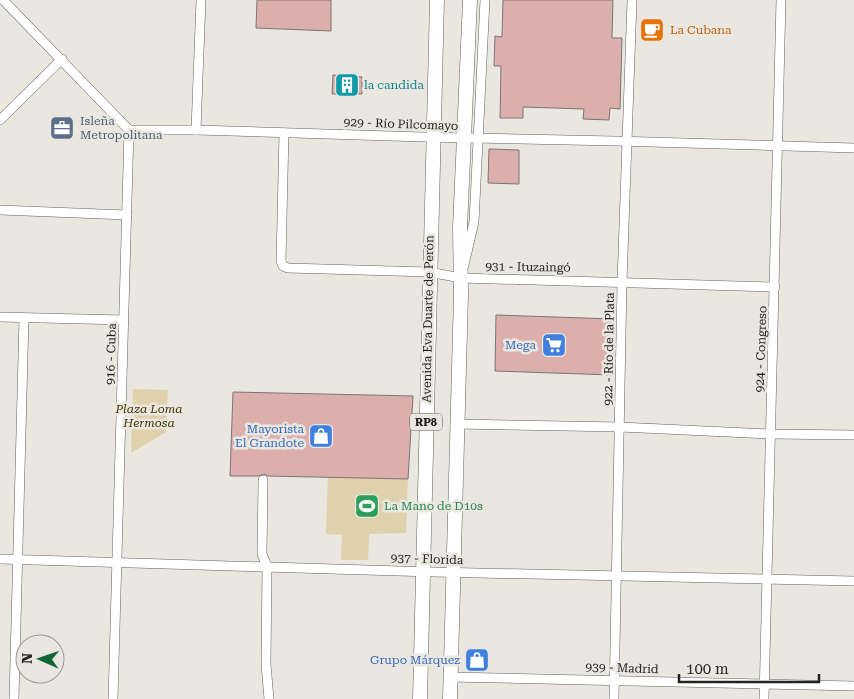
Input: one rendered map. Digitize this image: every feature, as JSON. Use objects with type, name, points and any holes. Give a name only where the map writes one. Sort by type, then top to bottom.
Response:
[{"type":"main road","points":[[433,138],[437,0]]},
{"type":"main road","name":"RP8","points":[[450,699],[458,424],[461,278],[460,228],[470,0]]},
{"type":"main road","name":"Avenida Eva Duarte de Perón","points":[[420,699],[432,273],[436,224],[431,204],[433,138]]},
{"type":"street","points":[[3,0],[130,130]]},
{"type":"street","points":[[196,130],[201,0]]},
{"type":"street","points":[[461,278],[472,238],[474,222],[484,0]]},
{"type":"street","name":"922 - Río de la Plata","points":[[614,699],[622,282],[632,0]]},
{"type":"street","name":"924 - Congreso","points":[[764,699],[782,0]]},
{"type":"street","points":[[0,120],[62,59]]},
{"type":"street","name":"929 - Río Pilcomayo","points":[[130,130],[196,130],[433,138],[627,141],[854,148]]},
{"type":"street","name":"916 - Cuba","points":[[113,699],[130,130]]},
{"type":"street","name":"931 - Ituzaingó","points":[[284,133],[281,261],[283,266],[293,270],[432,273],[461,278],[775,287]]},
{"type":"street","points":[[0,210],[127,215]]},
{"type":"street","points":[[0,317],[124,320]]},
{"type":"street","points":[[14,699],[24,318]]},
{"type":"street","points":[[458,424],[854,435]]},
{"type":"street","points":[[263,480],[262,554],[266,566],[266,664],[269,699]]},
{"type":"street","name":"937 - Florida","points":[[0,559],[423,572],[854,581]]},
{"type":"street","name":"939 - Madrid","points":[[450,677],[854,686]]},
{"type":"green space","name":"Plaza Loma Hermosa","points":[[133,389],[168,390],[166,432],[131,453]]},
{"type":"green space","name":"La Mano de D10s","points":[[328,477],[408,479],[406,533],[369,534],[368,560],[341,560],[342,535],[326,534]]},
{"type":"building","points":[[257,0],[331,0],[331,31],[256,28]]},
{"type":"building","points":[[503,0],[613,0],[612,38],[622,38],[620,109],[610,108],[609,120],[583,119],[584,109],[523,107],[523,118],[500,118],[501,66],[494,66],[495,36],[502,37]]},
{"type":"building","name":"la candida","points":[[333,75],[362,77],[362,94],[332,94]]},
{"type":"building","points":[[489,149],[519,150],[519,184],[488,183]]},
{"type":"building","name":"Mega","points":[[496,315],[614,319],[612,375],[495,371]]},
{"type":"building","name":"Mayorista El Grandote","points":[[233,392],[413,396],[408,479],[268,476],[264,474],[258,476],[230,476]]},
{"type":"place","name":"La Cubana","points":[[652,30]]},
{"type":"place","name":"la candida","points":[[347,85]]},
{"type":"place","name":"Isleña Metropolitana","points":[[62,128]]},
{"type":"place","name":"Mega","points":[[554,345]]},
{"type":"place","name":"Mayorista El Grandote","points":[[321,436]]},
{"type":"place","name":"La Mano de D10s","points":[[367,506]]},
{"type":"place","name":"Grupo Márquez","points":[[477,660]]}]
